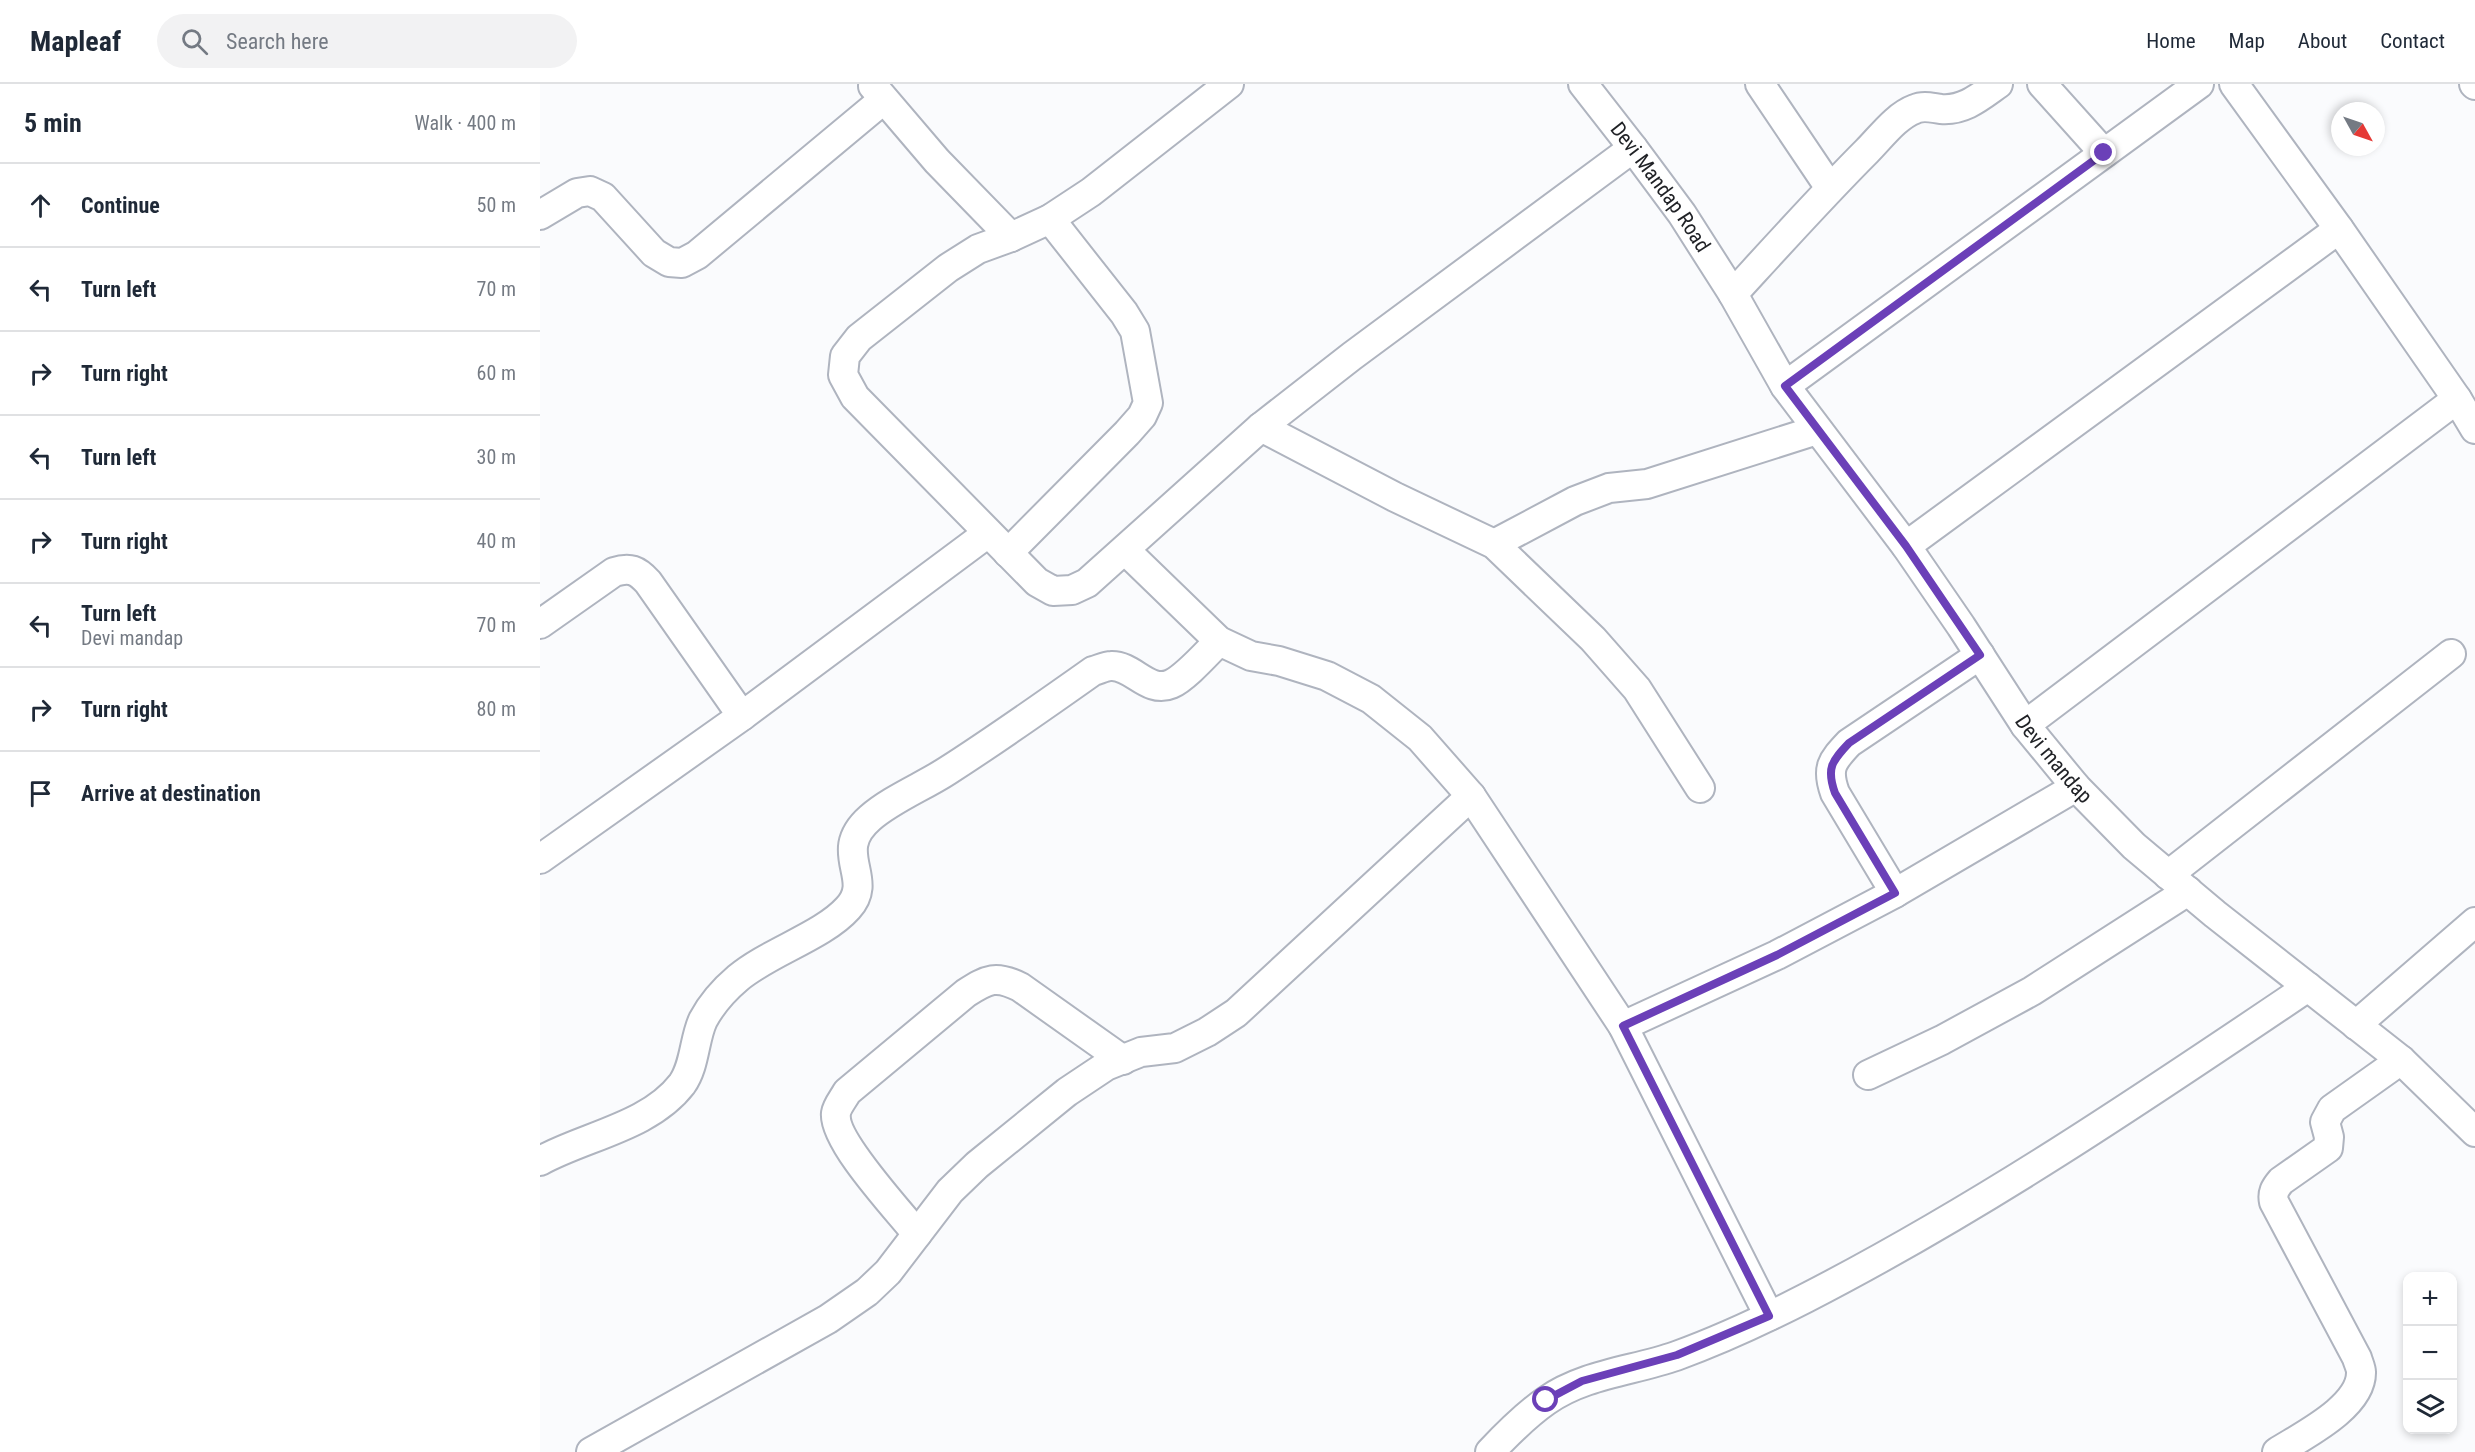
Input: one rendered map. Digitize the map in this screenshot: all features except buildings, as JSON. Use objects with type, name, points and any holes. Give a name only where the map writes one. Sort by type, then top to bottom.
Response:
[{"type":"street","points":[[1229,84],[1091,192],[1050,219],[978,249],[948,268],[859,338],[845,357],[843,375],[855,397],[1037,582],[1053,591],[1072,591],[1087,583],[1261,427],[1352,356],[1634,148]]},
{"type":"street","name":"Devi Mandap Road","points":[[1582,84],[1634,148],[1682,214],[1733,294]]},
{"type":"street","points":[[1760,84],[1830,188]]},
{"type":"street","points":[[1733,294],[1830,188],[1899,119],[1915,109],[1928,106],[1942,109],[1970,104],[1998,84]]},
{"type":"street","points":[[2042,84],[2104,153]]},
{"type":"street","points":[[1785,386],[2199,84]]},
{"type":"street","points":[[2234,84],[2339,229],[2457,399],[2475,429]]},
{"type":"street","points":[[540,215],[577,193],[590,190],[609,204],[654,253],[669,262],[682,263],[697,255],[877,92],[1011,237]]},
{"type":"street","points":[[1008,553],[1127,433],[1142,416],[1148,402],[1135,331],[1050,219]]},
{"type":"street","points":[[1906,546],[2339,229]]},
{"type":"street","name":"Devi mandap","points":[[1733,294],[1785,386],[1906,546],[2025,725],[2076,787],[2134,846],[2401,1060],[2475,1132]]},
{"type":"street","points":[[2025,725],[2457,399]]},
{"type":"street","points":[[1261,427],[1395,497],[1494,544],[1593,639],[1637,689],[1700,788]]},
{"type":"street","points":[[1494,544],[1575,501],[1609,488],[1657,481],[1817,430]]},
{"type":"street","points":[[540,859],[742,716],[988,533]]},
{"type":"street","points":[[1125,550],[1220,641],[1251,656],[1279,661],[1327,676],[1371,699],[1420,738],[1471,796],[1623,1026],[1769,1316]]},
{"type":"street","points":[[540,624],[614,572],[627,568],[638,572],[648,582],[742,716]]},
{"type":"street","points":[[540,1161],[633,1120],[666,1101],[683,1082],[703,1020],[721,995],[738,978],[770,956],[832,921],[850,907],[858,888],[851,852],[855,834],[871,817],[946,771],[1093,671],[1110,665],[1125,669],[1152,685],[1163,687],[1173,683],[1220,641]]},
{"type":"street","points":[[1868,1076],[1942,1040],[2032,991],[2178,883],[2451,654]]},
{"type":"street","points":[[1895,893],[1835,793],[1829,777],[1834,759],[1849,743],[1980,655]]},
{"type":"street","points":[[1623,1026],[1777,955],[1895,893],[2076,787]]},
{"type":"street","points":[[591,1452],[631,1442],[828,1319],[874,1285],[888,1272],[950,1191],[977,1164],[1067,1092],[1106,1066],[1141,1052],[1175,1048],[1207,1032],[1236,1013],[1471,796]]},
{"type":"street","points":[[2356,1025],[2475,922]]},
{"type":"street","points":[[917,1234],[848,1148],[838,1131],[836,1112],[847,1092],[966,993],[986,981],[1004,979],[1020,987],[1123,1060]]},
{"type":"street","points":[[1490,1452],[1546,1400],[1582,1381],[1677,1355],[1769,1316],[1976,1204],[2308,987]]},
{"type":"street","points":[[2277,1452],[2338,1413],[2358,1386],[2361,1372],[2357,1358],[2274,1202],[2275,1188],[2281,1181],[2328,1148],[2330,1137],[2325,1122],[2332,1109],[2401,1060]]},
{"type":"route","points":[[1546,1400],[1582,1381],[1633,1369],[1677,1355],[1769,1316],[1623,1026],[1777,955],[1895,893],[1835,793],[1829,777],[1834,759],[1849,743],[1980,655],[1906,546],[1785,386],[2104,153]]}]
